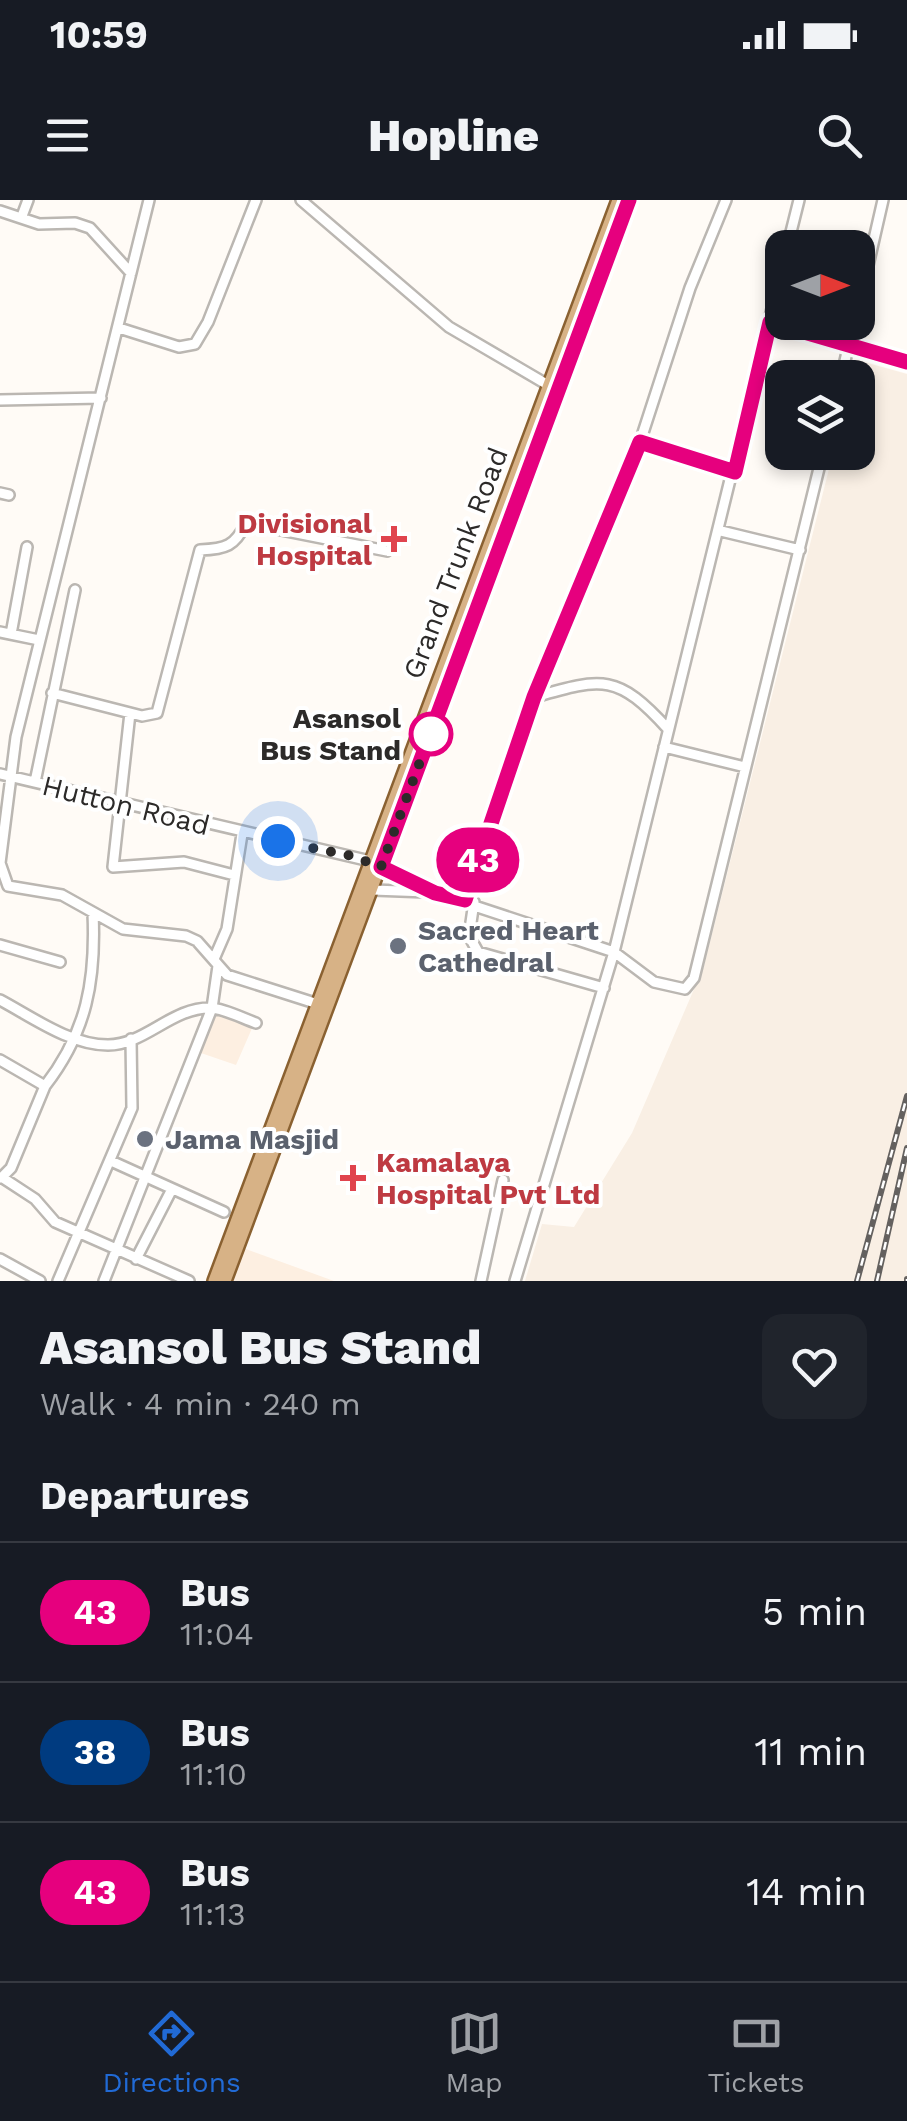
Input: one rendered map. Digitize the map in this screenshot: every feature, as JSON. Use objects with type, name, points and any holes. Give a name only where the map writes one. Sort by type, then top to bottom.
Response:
[{"type":"main road","name":"Grand Trunk Road","points":[[214,1281],[375,864],[618,200]]},
{"type":"main road","points":[[225,1281],[373,890],[375,864],[629,200]]},
{"type":"street","points":[[22,216],[28,200]]},
{"type":"street","points":[[148,200],[4,775],[0,863],[8,886],[62,895],[123,930],[186,936],[239,981],[318,1004]]},
{"type":"street","points":[[119,328],[180,347],[195,344],[208,322],[256,200]]},
{"type":"street","points":[[301,200],[449,328],[548,385]]},
{"type":"street","points":[[604,988],[478,952],[470,936],[469,901],[534,697],[640,442],[690,288],[726,200]]},
{"type":"street","points":[[792,230],[799,200]]},
{"type":"street","points":[[875,235],[883,200]]},
{"type":"street","points":[[0,211],[38,224],[75,223],[90,228],[131,273]]},
{"type":"street","points":[[516,1281],[614,952],[766,340]]},
{"type":"street","points":[[835,340],[907,362]]},
{"type":"street","points":[[845,360],[850,340]]},
{"type":"street","points":[[0,400],[100,398]]},
{"type":"street","points":[[640,442],[735,472]]},
{"type":"street","points":[[373,890],[435,893],[469,901],[614,952],[662,986],[677,990],[690,985],[819,470]]},
{"type":"street","points":[[52,692],[150,716],[161,708],[200,550],[225,548],[237,542],[246,523],[387,551]]},
{"type":"street","points":[[721,531],[800,550]]},
{"type":"street","points":[[26,546],[5,633],[39,640]]},
{"type":"street","points":[[35,782],[75,590]]},
{"type":"street","points":[[534,697],[588,681],[607,682],[637,696],[668,728]]},
{"type":"street","points":[[130,713],[113,867],[184,862],[234,875]]},
{"type":"street","points":[[664,747],[745,767]]},
{"type":"street","name":"Hutton Road","points":[[4,775],[375,864],[435,893]]},
{"type":"street","points":[[104,1281],[212,1008],[216,962],[227,929],[242,834]]},
{"type":"street","points":[[92,914],[95,971],[87,1013],[45,1086],[23,1142],[1,1178],[35,1199],[55,1222],[189,1281]]},
{"type":"street","points":[[0,945],[60,962]]},
{"type":"street","points":[[0,1000],[74,1036],[107,1045],[131,1039],[168,1019],[212,1008],[256,1022]]},
{"type":"street","points":[[58,1281],[111,1161],[112,1145],[134,1096],[131,1039]]},
{"type":"street","points":[[0,1060],[45,1086]]},
{"type":"street","points":[[111,1161],[224,1212]]},
{"type":"street","points":[[481,1281],[503,1180]]},
{"type":"street","points":[[136,1259],[172,1189]]},
{"type":"street","points":[[0,1259],[40,1281]]},
{"type":"shaded area","points":[[875,365],[907,374],[907,1281],[525,1281],[542,1224],[574,1227],[632,1133],[704,966],[829,470],[875,470]]},
{"type":"shaded area","points":[[213,1012],[253,1026],[236,1065],[198,1052]]},
{"type":"shaded area","points":[[243,1248],[334,1281],[231,1281]]},
{"type":"railway","points":[[857,1281],[907,1096]]},
{"type":"railway","points":[[877,1281],[907,1148]]},
{"type":"bus line","name":"43","points":[[629,200],[381,867],[435,893],[465,900],[534,697],[640,442],[735,472],[770,322],[907,362]]},
{"type":"place","name":"Divisional Hospital","points":[[394,539]]},
{"type":"place","name":"Asansol Bus Stand","points":[[431,734]]},
{"type":"place","name":"Sacred Heart Cathedral","points":[[398,946]]},
{"type":"place","name":"Jama Masjid","points":[[145,1139]]},
{"type":"place","name":"Kamalaya Hospital Pvt Ltd","points":[[353,1178]]},
{"type":"route","points":[[278,841],[352,856],[381,867],[434,724],[431,734]]}]
